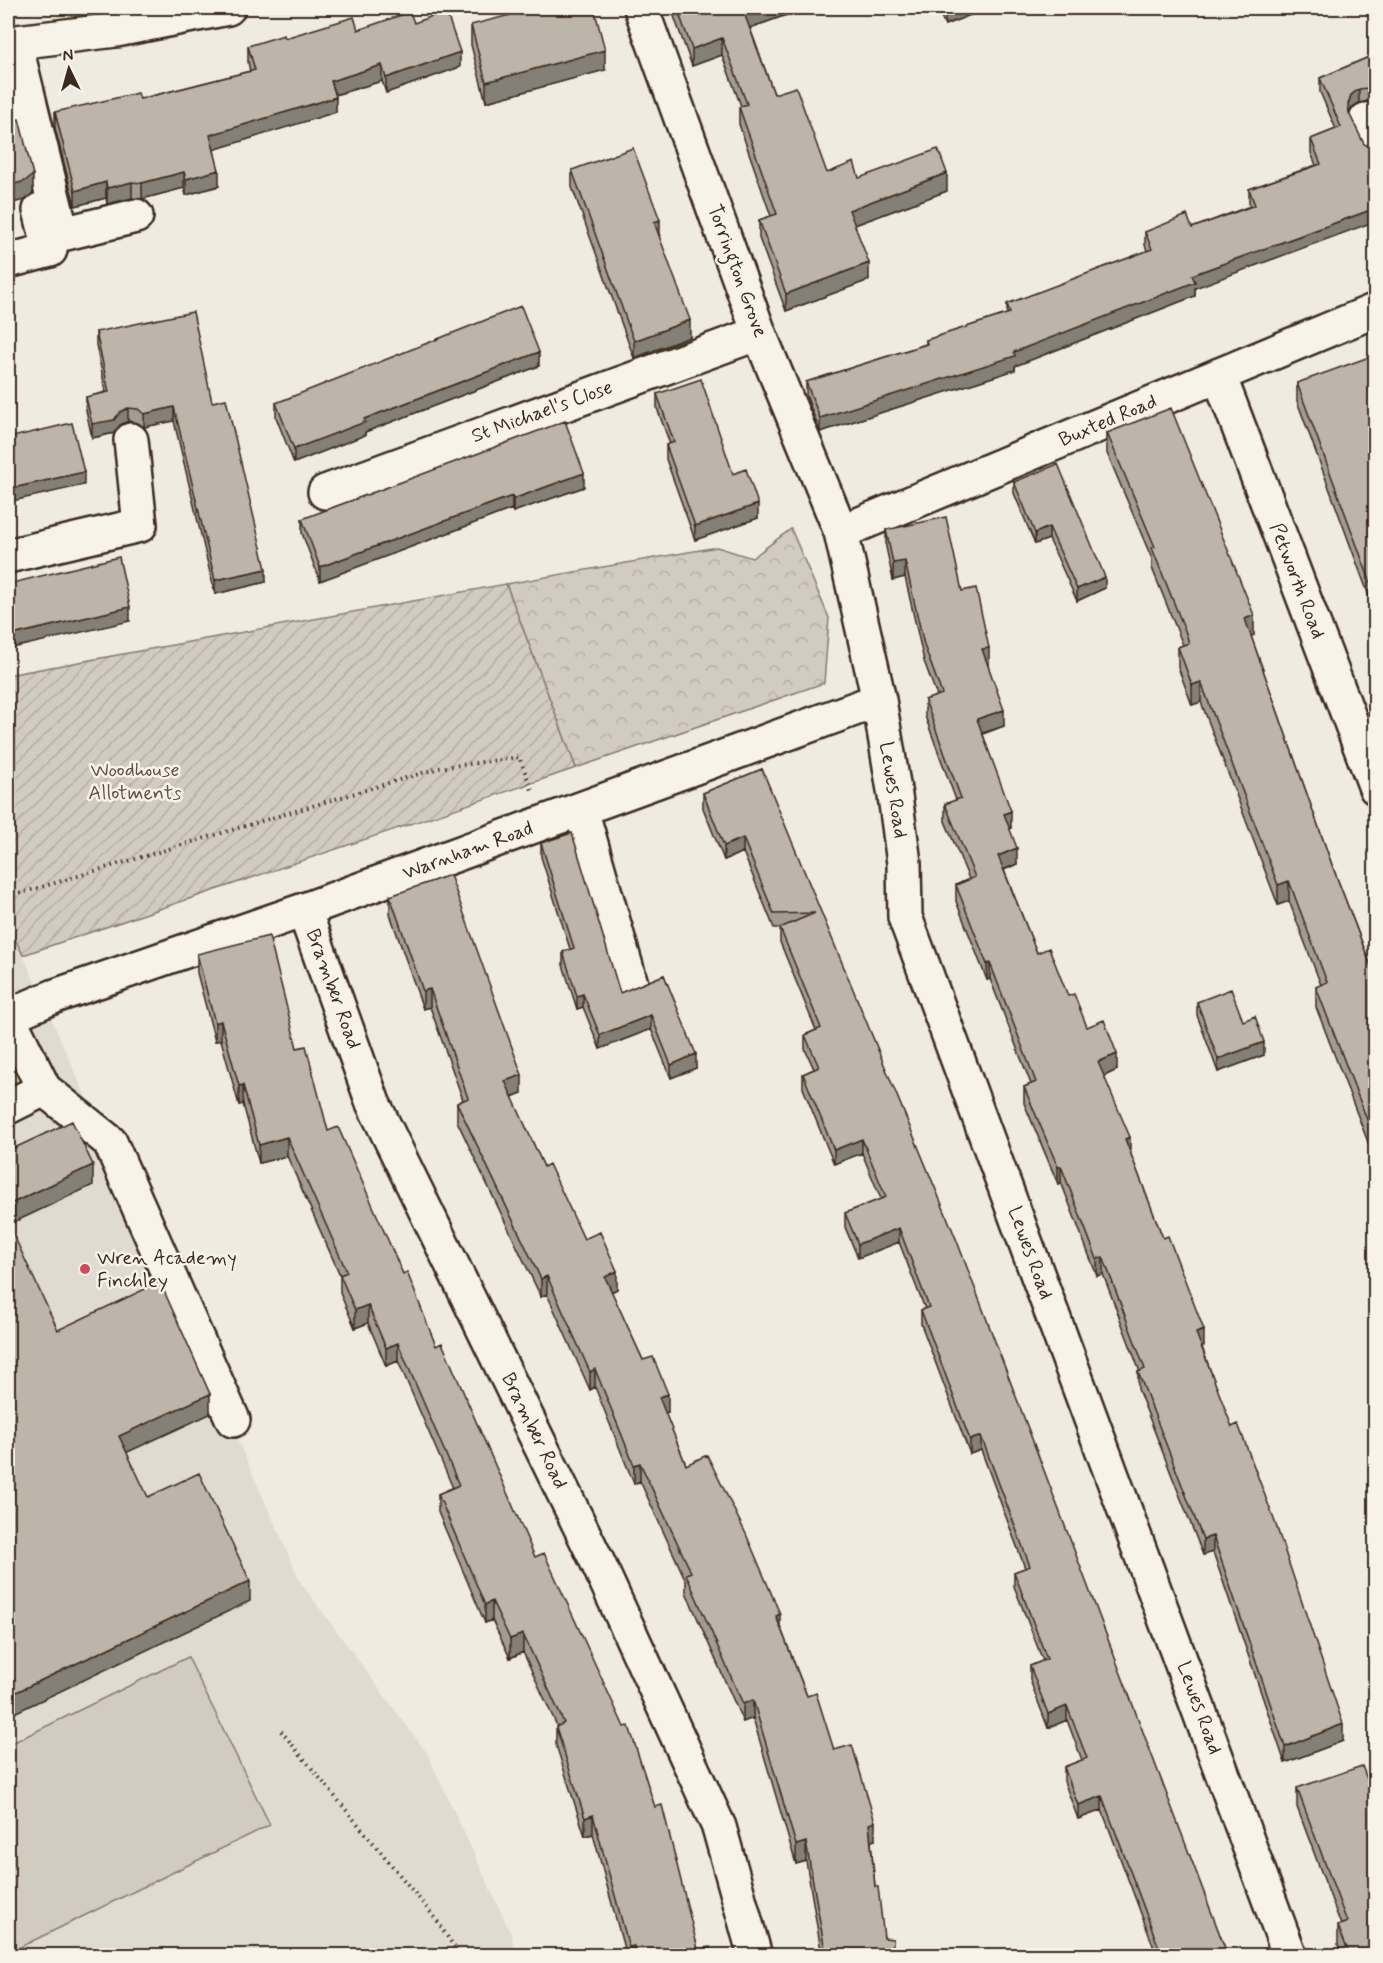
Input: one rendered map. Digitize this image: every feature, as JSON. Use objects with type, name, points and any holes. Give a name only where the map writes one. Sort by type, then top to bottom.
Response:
[{"type":"street","points":[[136,216],[62,234],[11,43],[114,19],[228,8]]},
{"type":"street","name":"Torrington Grove","points":[[641,8],[759,333],[841,532]]},
{"type":"street","points":[[8,76],[50,250],[8,261]]},
{"type":"street","name":"Buxted Road","points":[[841,532],[1376,310]]},
{"type":"street","name":"St Michael's Close","points":[[325,492],[759,333]]},
{"type":"street","name":"Petworth Road","points":[[1219,375],[1376,788]]},
{"type":"street","points":[[8,556],[140,525],[132,440]]},
{"type":"street","name":"Lewes Road","points":[[841,532],[879,700],[904,863],[905,916],[1290,1956]]},
{"type":"street","name":"Warnham Road","points":[[44,1089],[8,1016],[55,996],[304,910],[879,700]]},
{"type":"street","points":[[581,810],[631,984]]},
{"type":"street","name":"Bramber Road","points":[[304,910],[373,1102],[597,1561],[719,1827],[755,1956]]},
{"type":"street","points":[[8,1107],[44,1089],[110,1142],[233,1420]]},
{"type":"path","points":[[8,897],[439,768],[519,757],[529,783]]},
{"type":"path","points":[[281,1731],[436,1919],[460,1956]]},
{"type":"shaded area","name":"Wren Academy Finchley","points":[[8,925],[301,1583],[427,1753],[512,1936],[514,1955],[8,1955]]},
{"type":"green space","points":[[791,529],[829,618],[824,683],[576,768],[506,584],[717,547],[752,558]]},
{"type":"green space","name":"Woodhouse Allotments","points":[[506,584],[576,768],[23,955],[8,925],[8,675]]},
{"type":"green space","points":[[188,1657],[270,1825],[8,1953],[8,1745]]},
{"type":"building","points":[[537,8],[594,8],[605,50],[486,82],[471,25]]},
{"type":"building","points":[[677,8],[758,8],[744,13],[774,94],[796,87],[827,173],[854,162],[859,178],[938,149],[947,173],[849,210],[869,263],[786,294],[759,220],[777,214],[739,107],[747,104],[722,38],[692,49]]},
{"type":"building","points":[[446,11],[460,52],[386,78],[382,65],[331,81],[336,97],[210,135],[219,170],[186,179],[184,172],[142,183],[132,182],[107,188],[106,182],[75,191],[55,112],[138,93],[140,99],[255,70],[248,46],[284,35],[285,38],[354,17],[358,30],[410,12],[414,23]]},
{"type":"building","points":[[1376,54],[1376,91],[1368,88],[1359,89],[1351,95],[1348,104],[1349,113],[1364,144],[1376,148],[1376,208],[1192,275],[1195,282],[1014,352],[1015,356],[820,418],[806,382],[927,344],[926,340],[1010,313],[1007,304],[1152,249],[1145,232],[1187,215],[1192,228],[1255,205],[1249,189],[1321,164],[1311,139],[1341,127],[1320,78]]},
{"type":"building","points":[[8,102],[13,121],[19,119],[33,175],[25,181],[8,186]]},
{"type":"building","points":[[633,148],[660,220],[654,222],[690,320],[634,341],[572,170]]},
{"type":"building","points":[[521,306],[539,352],[364,419],[365,422],[294,449],[276,403]]},
{"type":"building","points":[[193,312],[212,402],[226,399],[266,569],[215,580],[174,407],[144,414],[138,409],[128,408],[120,412],[114,420],[92,424],[86,397],[109,392],[96,332]]},
{"type":"building","points":[[1372,356],[1376,366],[1376,597],[1297,383]]},
{"type":"building","points":[[701,379],[733,474],[746,469],[758,504],[695,526],[666,445],[674,442],[657,394]]},
{"type":"building","points":[[1171,408],[1254,615],[1245,619],[1332,865],[1376,979],[1376,1143],[1316,987],[1327,982],[1289,881],[1278,885],[1201,682],[1192,685],[1178,647],[1189,643],[1186,633],[1152,548],[1155,547],[1107,433]]},
{"type":"building","points":[[565,421],[584,473],[513,499],[512,496],[320,567],[302,519]]},
{"type":"building","points":[[72,423],[84,472],[8,489],[8,438]]},
{"type":"building","points":[[1058,464],[1105,577],[1077,589],[1049,527],[1035,533],[1014,482]]},
{"type":"building","points":[[946,517],[962,591],[976,588],[989,648],[982,649],[1004,710],[977,719],[1011,811],[1004,814],[1017,848],[998,856],[1037,953],[1049,948],[1068,996],[1074,994],[1087,1027],[1104,1020],[1117,1054],[1098,1062],[1130,1137],[1125,1139],[1163,1238],[1168,1236],[1204,1330],[1196,1333],[1232,1427],[1238,1424],[1275,1522],[1343,1724],[1285,1747],[1213,1536],[1203,1539],[1138,1372],[1145,1369],[1103,1257],[1097,1259],[1061,1166],[1058,1167],[1024,1087],[1036,1082],[990,963],[987,964],[956,885],[975,877],[945,804],[961,798],[925,700],[942,694],[924,645],[905,561],[893,563],[886,530]]},
{"type":"building","points":[[119,557],[130,607],[8,636],[8,584]]},
{"type":"building","points":[[762,769],[957,1241],[1228,1956],[1162,1956],[1102,1796],[1078,1805],[1064,1767],[1087,1758],[1067,1706],[1048,1714],[1030,1666],[1047,1659],[1014,1572],[1030,1566],[981,1436],[970,1440],[921,1310],[929,1307],[899,1228],[858,1244],[845,1213],[886,1197],[862,1139],[834,1150],[803,1074],[819,1067],[805,1035],[821,1028],[780,928],[815,913],[774,914],[743,838],[724,846],[703,793]]},
{"type":"building","points":[[572,833],[620,993],[664,975],[696,1054],[671,1065],[651,1015],[600,1035],[583,994],[577,996],[563,952],[574,948],[541,843]]},
{"type":"building","points":[[450,875],[522,1075],[505,1081],[544,1167],[549,1164],[584,1239],[600,1232],[617,1271],[605,1277],[643,1360],[653,1357],[668,1394],[659,1397],[686,1465],[707,1455],[746,1534],[780,1614],[776,1616],[807,1696],[816,1693],[834,1750],[852,1745],[875,1822],[869,1824],[875,1887],[878,1887],[884,1938],[893,1939],[893,1956],[826,1956],[806,1842],[796,1845],[753,1700],[743,1704],[686,1574],[691,1572],[640,1463],[634,1465],[595,1369],[590,1372],[547,1276],[541,1279],[457,1103],[468,1098],[430,989],[423,991],[390,896]]},
{"type":"building","points":[[269,936],[297,1048],[306,1046],[328,1131],[338,1127],[403,1274],[407,1272],[436,1346],[442,1343],[535,1557],[544,1553],[624,1727],[629,1726],[655,1807],[662,1805],[698,1949],[710,1947],[711,1956],[635,1956],[634,1946],[629,1947],[593,1815],[585,1818],[556,1727],[564,1723],[523,1634],[510,1639],[492,1601],[485,1605],[438,1494],[459,1485],[398,1343],[386,1348],[368,1305],[355,1310],[340,1275],[347,1272],[287,1137],[259,1145],[243,1085],[239,1086],[221,1021],[215,1023],[197,954]]},
{"type":"building","points":[[1231,989],[1243,1021],[1255,1016],[1264,1042],[1218,1059],[1197,1002]]},
{"type":"building","points":[[8,1046],[13,1056],[8,1058]]},
{"type":"building","points":[[72,1121],[93,1165],[8,1205],[8,1151]]},
{"type":"building","points":[[8,1223],[58,1330],[160,1282],[210,1394],[119,1436],[148,1497],[199,1473],[250,1581],[8,1696]]},
{"type":"building","points":[[1362,1766],[1376,1802],[1376,1956],[1350,1956],[1338,1926],[1347,1922],[1297,1788]]},
{"type":"building","points":[[1048,1952],[1049,1956],[1035,1956]]},
{"type":"place","name":"Wren Academy Finchley","points":[[85,1269]]}]
